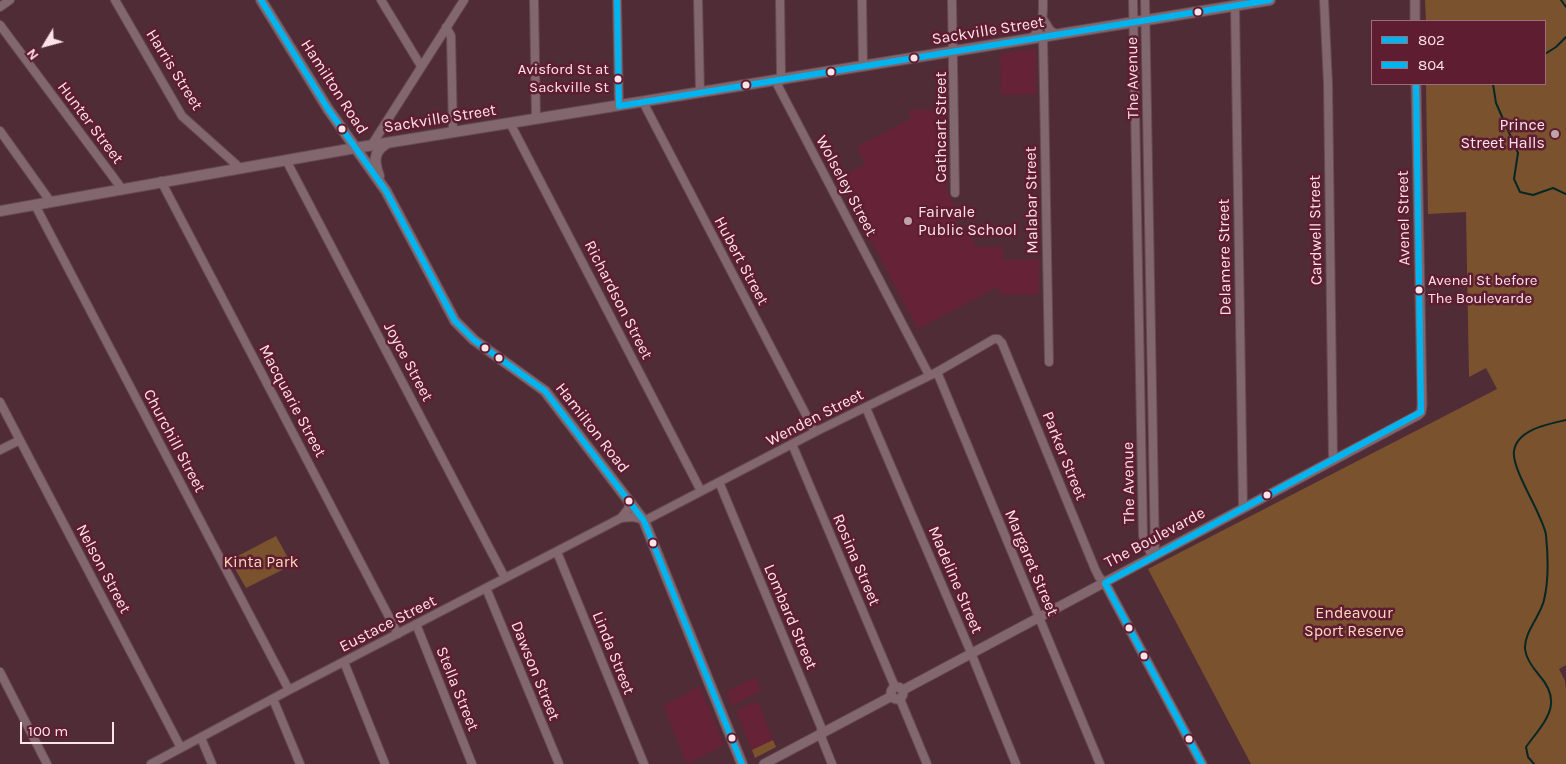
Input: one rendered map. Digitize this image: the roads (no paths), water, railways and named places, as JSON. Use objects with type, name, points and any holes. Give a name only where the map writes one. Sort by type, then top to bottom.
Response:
[{"type":"main road","name":"Hamilton Road","points":[[260,0],[328,109],[386,191],[454,321],[474,340],[544,391],[643,520],[742,764]]},
{"type":"main road","name":"Sackville Street","points":[[0,211],[356,148],[1145,21],[1236,3],[1270,0]]},
{"type":"main road","points":[[386,191],[378,176],[375,158],[378,150],[387,143]]},
{"type":"street","points":[[0,7],[10,0]]},
{"type":"street","name":"Harris Street","points":[[115,0],[182,116],[240,168]]},
{"type":"street","points":[[381,0],[421,66]]},
{"type":"street","points":[[371,146],[464,0]]},
{"type":"street","points":[[534,0],[536,119]]},
{"type":"street","points":[[616,0],[618,106]]},
{"type":"street","points":[[698,0],[700,93]]},
{"type":"street","name":"Wolseley Street","points":[[780,0],[781,74],[778,86],[933,374]]},
{"type":"street","points":[[862,0],[863,66]]},
{"type":"street","name":"Cathcart Street","points":[[952,0],[955,193]]},
{"type":"street","points":[[1031,39],[1040,29],[1043,19],[1042,0]]},
{"type":"street","name":"The Avenue","points":[[1133,0],[1144,536],[1150,552],[1156,555],[1145,0]]},
{"type":"street","name":"Cardwell Street","points":[[1324,0],[1328,84],[1333,460]]},
{"type":"street","points":[[1415,0],[1415,20]]},
{"type":"street","name":"Delamere Street","points":[[1236,3],[1243,508]]},
{"type":"street","points":[[1043,19],[1048,28],[1057,35]]},
{"type":"street","name":"Hunter Street","points":[[0,25],[122,189]]},
{"type":"street","points":[[446,27],[451,36],[453,132]]},
{"type":"street","name":"Malabar Street","points":[[1044,37],[1049,362]]},
{"type":"street","name":"Avenel Street","points":[[1416,85],[1421,412]]},
{"type":"street","name":"Hubert Street","points":[[643,102],[815,432]]},
{"type":"street","name":"Richardson Street","points":[[510,123],[701,491]]},
{"type":"street","points":[[0,131],[50,202]]},
{"type":"street","name":"Joyce Street","points":[[286,160],[505,578]]},
{"type":"street","name":"Macquarie Street","points":[[161,181],[398,634]]},
{"type":"street","name":"Churchill Street","points":[[35,205],[289,690]]},
{"type":"street","name":"Wenden Street","points":[[643,520],[933,374],[994,339],[998,339]]},
{"type":"street","name":"Parker Street","points":[[998,339],[1002,343],[1095,569],[1099,577],[1105,582]]},
{"type":"street","name":"Margaret Street","points":[[933,374],[1100,764]]},
{"type":"street","name":"Nelson Street","points":[[0,402],[181,748]]},
{"type":"street","name":"Madeline Street","points":[[866,408],[971,653],[1016,764]]},
{"type":"street","name":"The Boulevarde","points":[[764,764],[1418,416],[1421,412]]},
{"type":"street","points":[[0,450],[20,440]]},
{"type":"street","name":"Rosina Street","points":[[792,444],[927,764]]},
{"type":"street","name":"Lombard Street","points":[[719,482],[814,709],[822,733],[822,739],[832,764]]},
{"type":"street","points":[[621,518],[628,509],[630,501]]},
{"type":"street","points":[[621,518],[633,517],[643,520]]},
{"type":"street","name":"Eustace Street","points":[[150,764],[621,518]]},
{"type":"street","name":"Linda Street","points":[[557,552],[644,764]]},
{"type":"street","points":[[1105,582],[1202,764]]},
{"type":"street","name":"Dawson Street","points":[[486,588],[559,764]]},
{"type":"street","name":"Stella Street","points":[[416,624],[472,764]]},
{"type":"street","points":[[344,662],[385,764]]},
{"type":"street","points":[[0,672],[47,764]]},
{"type":"street","points":[[273,699],[300,764]]},
{"type":"street","points":[[201,738],[212,764]]},
{"type":"waterway","points":[[1561,0],[1566,7]]},
{"type":"waterway","points":[[1546,53],[1566,37]]},
{"type":"waterway","points":[[1493,85],[1496,103],[1518,153],[1514,179],[1520,192],[1533,195],[1553,188],[1566,194]]},
{"type":"waterway","points":[[1534,764],[1528,757],[1526,747],[1545,721],[1551,704],[1547,685],[1530,663],[1525,643],[1540,612],[1546,592],[1546,535],[1544,526],[1517,469],[1514,451],[1521,437],[1527,433],[1543,426],[1566,420]]},
{"type":"place","name":"Avisford St at Sackville St","points":[[618,79]]},
{"type":"place","name":"Prince Street Halls","points":[[1555,134]]},
{"type":"place","name":"Fairvale Public School","points":[[908,221]]},
{"type":"place","name":"Avenel St before The Boulevarde","points":[[1419,290]]},
{"type":"park label","name":"Kinta Park","points":[[261,562]]},
{"type":"park label","name":"Endeavour Sport Reserve","points":[[1354,622]]}]
